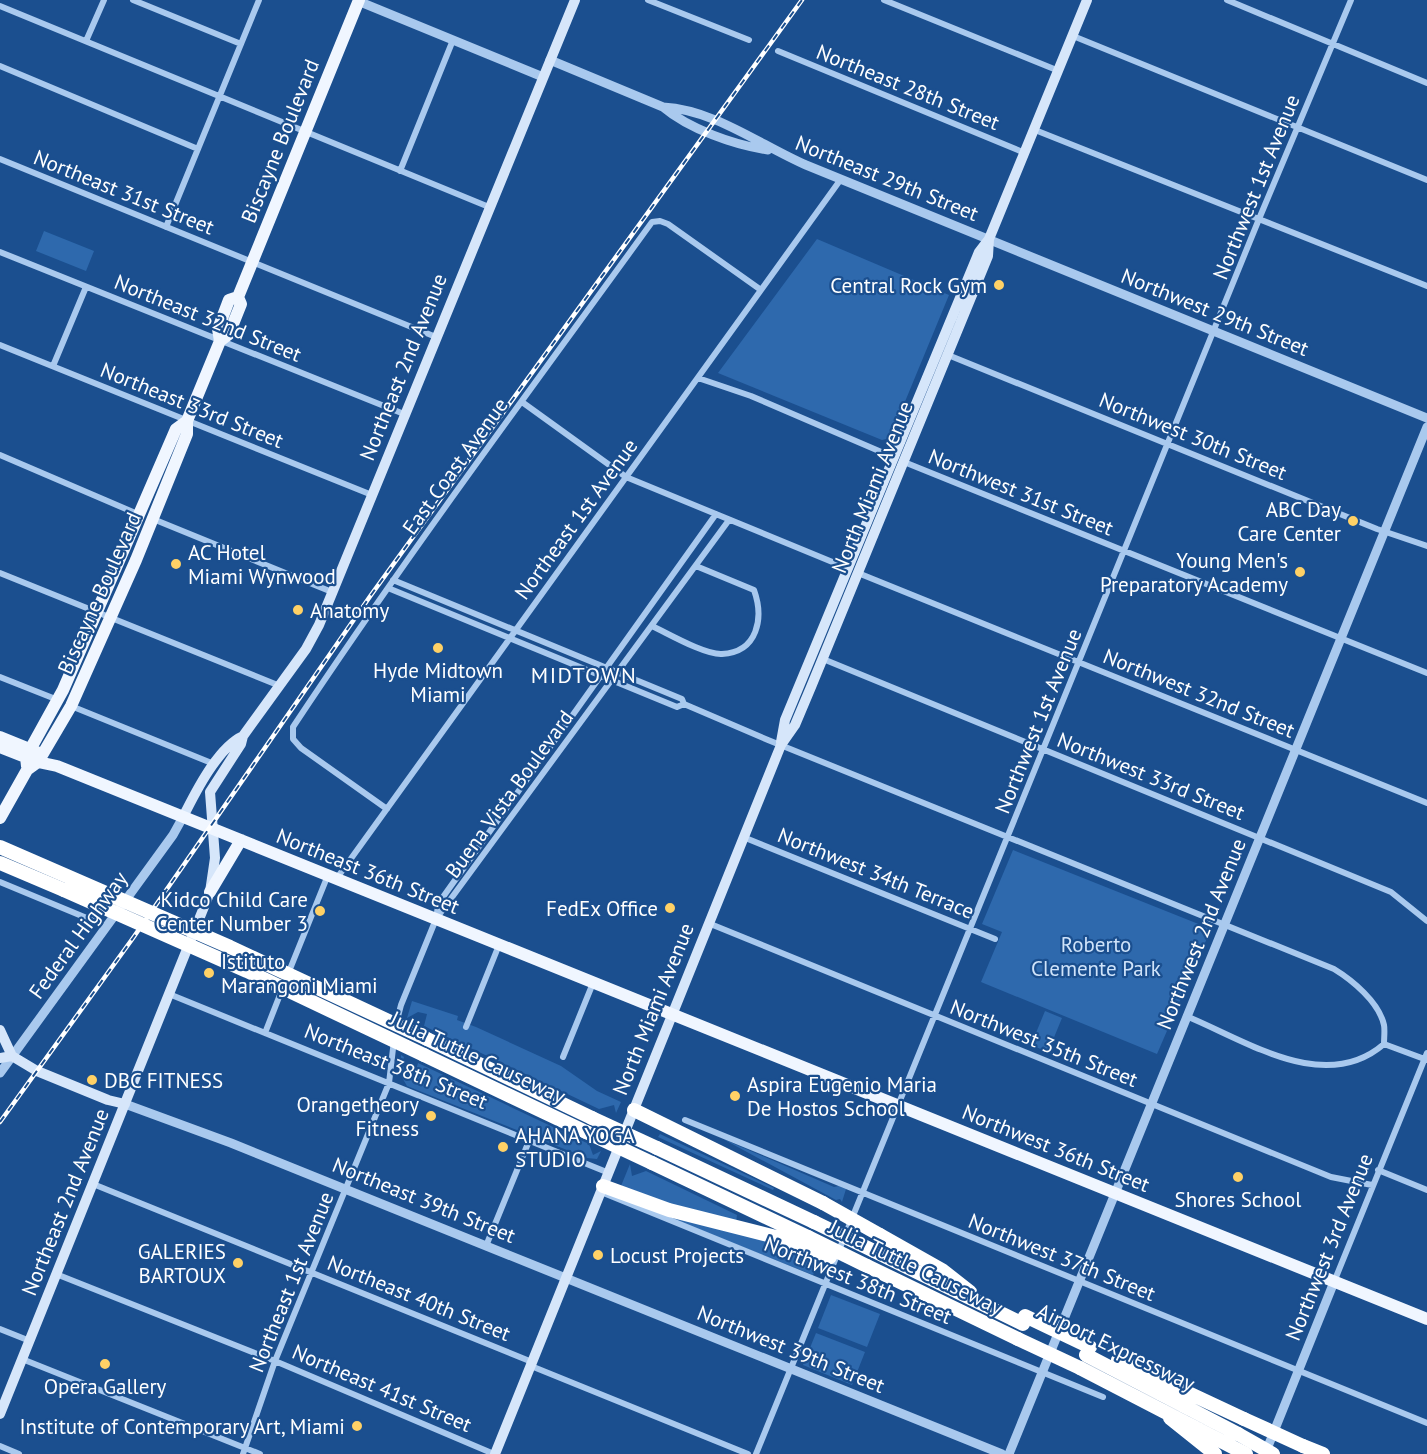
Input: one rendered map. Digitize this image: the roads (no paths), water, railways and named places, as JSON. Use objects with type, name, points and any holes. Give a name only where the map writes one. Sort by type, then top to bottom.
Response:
[{"type":"highway","name":"Julia Tuttle Causeway","points":[[0,847],[230,947],[874,1251]]},
{"type":"highway","name":"Julia Tuttle Causeway","points":[[0,863],[247,971],[652,1163],[806,1242],[894,1280],[1160,1408]]},
{"type":"highway","points":[[0,873],[41,880]]},
{"type":"highway","points":[[633,1110],[823,1203],[942,1270],[970,1292]]},
{"type":"highway","points":[[604,1184],[669,1210],[776,1237],[806,1242]]},
{"type":"highway","points":[[874,1251],[970,1292],[1088,1351],[1323,1454]]},
{"type":"highway","name":"Airport Expressway","points":[[874,1251],[1024,1320]]},
{"type":"highway","name":"Airport Expressway","points":[[1088,1351],[1235,1440],[1246,1454]]},
{"type":"highway","points":[[1160,1408],[1181,1430],[1215,1454]]},
{"type":"highway","name":"Airport Expressway","points":[[1160,1408],[1273,1454]]},
{"type":"highway","points":[[1303,1446],[1316,1454]]},
{"type":"main road","name":"Biscayne Boulevard","points":[[33,758],[71,706],[153,519],[187,434],[187,421],[220,340],[218,329],[226,308],[230,300],[238,297],[358,0]]},
{"type":"main road","name":"Northeast 2nd Avenue","points":[[0,1414],[210,892],[215,858],[210,792],[241,744],[243,736],[310,642],[575,0]]},
{"type":"main road","name":"North Miami Avenue","points":[[781,745],[785,720],[925,377],[979,252],[989,240],[1087,0]]},
{"type":"main road","name":"North Miami Avenue","points":[[494,1454],[707,923],[781,745],[795,724],[823,659],[948,355],[988,256],[989,240]]},
{"type":"main road","points":[[904,462],[903,447],[918,411],[925,377]]},
{"type":"main road","name":"Biscayne Boulevard","points":[[0,818],[33,758],[176,429],[187,421]]},
{"type":"main road","points":[[866,555],[869,531],[893,472],[893,457]]},
{"type":"main road","points":[[811,687],[813,666],[848,583],[847,568]]},
{"type":"main road","name":"Northeast 2nd Avenue","points":[[183,817],[201,783],[215,764],[234,740],[243,736]]},
{"type":"main road","name":"Northeast 36th Street","points":[[0,737],[33,758]]},
{"type":"main road","name":"Northeast 36th Street","points":[[0,747],[52,764],[670,1013]]},
{"type":"main road","points":[[210,892],[241,840]]},
{"type":"main road","name":"Northwest 36th Street","points":[[670,1013],[1427,1319]]},
{"type":"main road","points":[[0,1030],[12,1056],[0,1058]]},
{"type":"main road","name":"Northeast 39th Street","points":[[12,1056],[37,1071],[108,1100],[125,1104]]},
{"type":"street","points":[[86,41],[104,0]]},
{"type":"street","points":[[133,0],[241,44]]},
{"type":"street","points":[[166,227],[259,0]]},
{"type":"street","points":[[358,0],[543,76]]},
{"type":"street","points":[[648,0],[749,40]]},
{"type":"street","points":[[884,0],[1059,71]]},
{"type":"street","points":[[1227,0],[1427,83]]},
{"type":"street","name":"Northwest 1st Avenue","points":[[756,1454],[861,1191],[1045,750],[1259,219],[1352,0]]},
{"type":"street","points":[[0,6],[489,207]]},
{"type":"street","points":[[1073,36],[1427,180]]},
{"type":"street","points":[[400,171],[453,40]]},
{"type":"street","name":"Northeast 28th Street","points":[[778,51],[1026,153]]},
{"type":"street","name":"Northeast 29th Street","points":[[550,60],[663,107],[674,116],[713,133],[750,147],[771,150],[989,240]]},
{"type":"street","points":[[0,66],[198,148]]},
{"type":"street","points":[[1035,129],[1427,286]]},
{"type":"street","name":"Northeast 31st Street","points":[[0,159],[436,337]]},
{"type":"street","name":"Northeast 1st Avenue","points":[[265,1033],[333,877],[387,809],[841,179]]},
{"type":"street","name":"East Coast Avenue","points":[[387,809],[301,748],[293,739],[292,733],[293,727],[393,580],[652,222],[660,221],[668,224],[761,290]]},
{"type":"street","name":"Northwest 29th Street","points":[[989,240],[1427,418]]},
{"type":"street","name":"Northeast 32nd Street","points":[[0,252],[404,414]]},
{"type":"street","points":[[53,366],[86,287]]},
{"type":"street","name":"Northeast 33rd Street","points":[[0,345],[372,495]]},
{"type":"street","name":"Northwest 30th Street","points":[[948,355],[1427,546]]},
{"type":"street","points":[[698,378],[757,398],[893,457]]},
{"type":"street","points":[[522,402],[627,477],[847,568]]},
{"type":"street","name":"Northwest 2nd Avenue","points":[[1009,1454],[1427,428]]},
{"type":"street","points":[[0,455],[140,515]]},
{"type":"street","name":"Northwest 31st Street","points":[[904,462],[1427,673]]},
{"type":"street","name":"Buena Vista Boulevard","points":[[436,919],[438,906],[443,897],[716,514]]},
{"type":"street","points":[[153,519],[332,592]]},
{"type":"street","name":"Buena Vista Boulevard","points":[[436,919],[729,520]]},
{"type":"street","points":[[652,626],[719,653],[740,649],[751,641],[760,622],[760,607],[754,590],[696,566]]},
{"type":"street","points":[[0,573],[280,686]]},
{"type":"street","name":"Northwest 32nd Street","points":[[858,573],[1427,803]]},
{"type":"street","points":[[393,580],[682,699],[684,704],[781,745],[1334,969],[1351,979],[1367,996],[1384,1023],[1384,1044]]},
{"type":"street","points":[[388,588],[677,707],[684,704]]},
{"type":"street","name":"Northwest 33rd Street","points":[[823,659],[1391,892],[1427,921]]},
{"type":"street","points":[[0,677],[58,700]]},
{"type":"street","points":[[71,706],[215,764]]},
{"type":"street","name":"Federal Highway","points":[[0,1073],[173,835],[183,817]]},
{"type":"street","name":"Northwest 34th Terrace","points":[[743,837],[995,939]]},
{"type":"street","points":[[0,882],[106,926]]},
{"type":"street","name":"Northeast 1st Avenue","points":[[244,1451],[275,1361],[347,1191],[389,1083],[398,1014],[436,919]]},
{"type":"street","name":"Northwest 35th Street","points":[[707,923],[1331,1177],[1372,1185]]},
{"type":"street","points":[[466,1027],[499,944]]},
{"type":"street","points":[[562,1057],[593,982]]},
{"type":"street","name":"Northeast 38th Street","points":[[169,994],[529,1141],[604,1184]]},
{"type":"street","points":[[1186,1016],[1292,1060],[1319,1067],[1342,1066],[1370,1055],[1384,1044]]},
{"type":"street","points":[[1384,1044],[1426,1058]]},
{"type":"street","name":"Northwest 3rd Avenue","points":[[1265,1454],[1378,1170],[1426,1058]]},
{"type":"street","name":"Northeast 39th Street","points":[[125,1104],[231,1143],[566,1278]]},
{"type":"street","name":"Northwest 37th Street","points":[[685,1120],[1427,1423]]},
{"type":"street","points":[[486,1246],[529,1141]]},
{"type":"street","points":[[1378,1170],[1427,1190]]},
{"type":"street","name":"Northeast 40th Street","points":[[93,1184],[748,1454]]},
{"type":"street","name":"Northwest 38th Street","points":[[604,1184],[824,1284],[1103,1397]]},
{"type":"street","name":"Northeast 41st Street","points":[[56,1274],[275,1361],[494,1454]]},
{"type":"street","name":"Northwest 39th Street","points":[[566,1278],[1002,1454]]},
{"type":"street","points":[[0,1329],[30,1341]]},
{"type":"street","points":[[22,1359],[244,1451],[260,1454]]},
{"type":"street","points":[[0,1446],[19,1454]]},
{"type":"railway","points":[[0,1122],[133,938],[371,595],[802,0]]},
{"type":"place","name":"Central Rock Gym","points":[[999,285]]},
{"type":"place","name":"ABC Day Care Center","points":[[1353,521]]},
{"type":"place","name":"AC Hotel Miami Wynwood","points":[[176,564]]},
{"type":"place","name":"Young Men's Preparatory Academy","points":[[1300,572]]},
{"type":"place","name":"Anatomy","points":[[298,610]]},
{"type":"place","name":"Hyde Midtown Miami","points":[[438,648]]},
{"type":"place","name":"FedEx Office","points":[[670,908]]},
{"type":"place","name":"Kidco Child Care Center Number 3","points":[[320,911]]},
{"type":"place","name":"Istituto Marangoni Miami","points":[[209,973]]},
{"type":"place","name":"DBC FITNESS","points":[[92,1080]]},
{"type":"place","name":"Aspira Eugenio Maria De Hostos School","points":[[735,1096]]},
{"type":"place","name":"Orangetheory Fitness","points":[[431,1116]]},
{"type":"place","name":"AHANA YOGA STUDIO","points":[[503,1147]]},
{"type":"place","name":"Shores School","points":[[1238,1177]]},
{"type":"place","name":"Locust Projects","points":[[598,1255]]},
{"type":"place","name":"GALERIES BARTOUX","points":[[238,1263]]},
{"type":"place","name":"Opera Gallery","points":[[105,1364]]},
{"type":"place","name":"Institute of Contemporary Art, Miami","points":[[357,1426]]},
{"type":"district","name":"MIDTOWN","points":[[584,675]]},
{"type":"park label","name":"Roberto Clemente Park","points":[[1096,956]]}]
